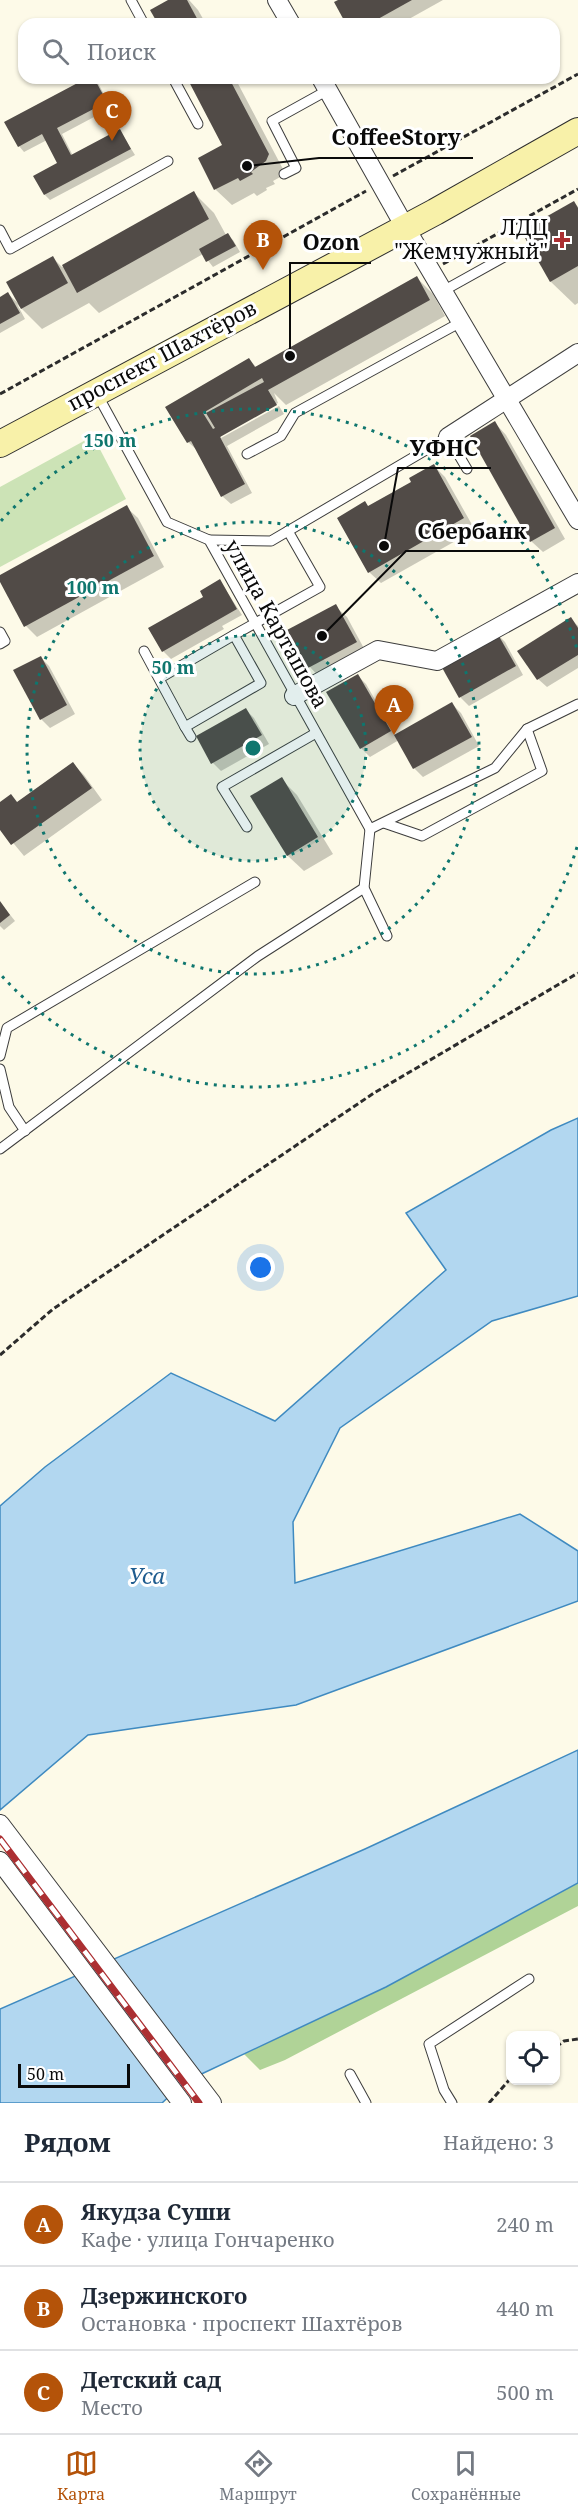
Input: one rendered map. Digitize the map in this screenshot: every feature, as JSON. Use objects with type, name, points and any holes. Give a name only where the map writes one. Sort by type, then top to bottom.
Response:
[{"type":"main road","name":"проспект Шахтёров","points":[[0,444],[405,227],[578,131]]},
{"type":"street","points":[[277,0],[288,18]]},
{"type":"street","points":[[325,84],[405,227],[578,520]]},
{"type":"street","points":[[448,437],[578,353]]},
{"type":"street","points":[[294,696],[378,650],[437,661],[578,583]]},
{"type":"street","points":[[0,1824],[210,2101]]},
{"type":"street","points":[[0,1861],[182,2103]]},
{"type":"lane","points":[[131,0],[141,18]]},
{"type":"lane","points":[[177,84],[198,123]]},
{"type":"lane","points":[[284,174],[296,168],[272,121],[325,84]]},
{"type":"lane","points":[[0,230],[10,249],[168,161]]},
{"type":"lane","points":[[443,291],[513,252]]},
{"type":"lane","points":[[247,454],[281,436],[296,413],[462,322]]},
{"type":"lane","name":"улица Карташова","points":[[96,391],[167,522],[209,540],[370,829]]},
{"type":"lane","points":[[209,540],[271,542],[448,437],[467,469]]},
{"type":"lane","points":[[160,678],[320,587],[288,531]]},
{"type":"lane","points":[[0,632],[5,641],[0,644]]},
{"type":"lane","points":[[185,727],[261,683],[234,635]]},
{"type":"lane","points":[[144,651],[191,737]]},
{"type":"lane","points":[[387,936],[364,888],[370,829],[495,768],[527,729],[578,704]]},
{"type":"lane","points":[[384,823],[423,836],[542,771],[527,729]]},
{"type":"lane","points":[[247,827],[222,787],[316,733]]},
{"type":"lane","points":[[0,1056],[7,1028],[255,882]]},
{"type":"lane","points":[[0,1149],[258,956],[364,888]]},
{"type":"lane","points":[[0,1070],[9,1107],[26,1131]]},
{"type":"lane","points":[[452,2103],[444,2090],[429,2044],[529,1979]]},
{"type":"lane","points":[[350,2074],[366,2103]]},
{"type":"path","points":[[560,84],[578,74]]},
{"type":"path","points":[[0,394],[560,84]]},
{"type":"path","points":[[431,271],[578,189]]},
{"type":"path","points":[[0,1355],[53,1309],[374,1093],[578,974]]},
{"type":"path","points":[[560,2043],[564,2040],[578,2039]]},
{"type":"path","points":[[489,2103],[506,2084]]},
{"type":"green space","points":[[93,436],[126,499],[0,567],[0,487]]},
{"type":"green space","points":[[578,1883],[578,1906],[285,2060],[260,2070],[244,2054],[386,1987]]},
{"type":"water","name":"Уса","points":[[578,1118],[578,1296],[492,1321],[340,1428],[293,1522],[295,1583],[520,1514],[578,1551],[578,1601],[296,1705],[88,1735],[0,1810],[0,1506],[45,1467],[171,1373],[275,1421],[446,1270],[406,1213],[551,1130]]},
{"type":"water","points":[[578,1750],[578,1883],[386,1987],[193,2078],[162,2103],[0,2103],[0,2009],[365,1849]]},
{"type":"building","points":[[168,0],[187,0],[197,18],[155,18],[150,10]]},
{"type":"building","points":[[338,0],[412,0],[380,18],[343,18],[334,2]]},
{"type":"building","points":[[76,84],[97,84],[107,102],[57,128],[71,155],[120,129],[131,149],[44,195],[33,176],[57,163],[42,134],[18,147],[4,122]]},
{"type":"building","points":[[190,84],[232,84],[269,154],[266,161],[251,172],[253,174],[240,181],[238,178],[214,190],[198,158],[222,145]]},
{"type":"building","points":[[194,191],[209,219],[77,293],[62,265]]},
{"type":"building","points":[[574,201],[578,208],[578,266],[550,282],[521,231]]},
{"type":"building","points":[[228,233],[236,246],[206,262],[199,249]]},
{"type":"building","points":[[53,256],[68,283],[21,309],[6,282]]},
{"type":"building","points":[[417,276],[430,300],[268,390],[277,405],[220,437],[245,484],[221,497],[191,441],[187,443],[165,407],[249,358],[255,367]],"holes":[[[262,378],[264,382],[206,413],[215,428],[213,429],[203,413]]]},
{"type":"building","points":[[8,292],[20,313],[0,324],[0,297]]},
{"type":"building","points":[[495,421],[555,528],[530,542],[470,436]]},
{"type":"building","points":[[434,464],[464,518],[368,573],[337,518],[365,501],[368,506],[411,482],[409,478]]},
{"type":"building","points":[[127,505],[154,556],[24,627],[0,582],[0,575]]},
{"type":"building","points":[[220,579],[237,609],[162,652],[148,628],[203,597],[200,591]]},
{"type":"building","points":[[336,604],[357,642],[308,668],[287,630]]},
{"type":"building","points":[[571,617],[578,628],[578,655],[537,680],[517,651]]},
{"type":"building","points":[[496,631],[516,666],[459,698],[440,664]]},
{"type":"building","points":[[41,656],[67,705],[40,720],[13,670]]},
{"type":"building","points":[[358,674],[391,731],[360,749],[326,692]]},
{"type":"building","points":[[452,702],[472,737],[413,769],[394,735]]},
{"type":"building","points":[[246,708],[262,735],[211,764],[196,736]]},
{"type":"building","points":[[73,762],[92,788],[11,845],[0,830],[0,802],[11,794],[17,802]]},
{"type":"building","points":[[282,777],[318,837],[287,856],[250,796]]},
{"type":"building","points":[[0,901],[10,915],[0,923]]},
{"type":"railway","points":[[0,1839],[199,2103]]},
{"type":"place","name":"Детский сад","points":[[112,141]]},
{"type":"place","name":"CoffeeStory","points":[[247,166]]},
{"type":"place","name":"ЛДЦ \"Жемчужный\"","points":[[562,240]]},
{"type":"place","name":"Дзержинского","points":[[263,270]]},
{"type":"place","name":"Ozon","points":[[290,356]]},
{"type":"place","name":"УФНС","points":[[384,546]]},
{"type":"place","name":"Сбербанк","points":[[322,636]]},
{"type":"place","name":"Якудза Суши","points":[[394,735]]}]
